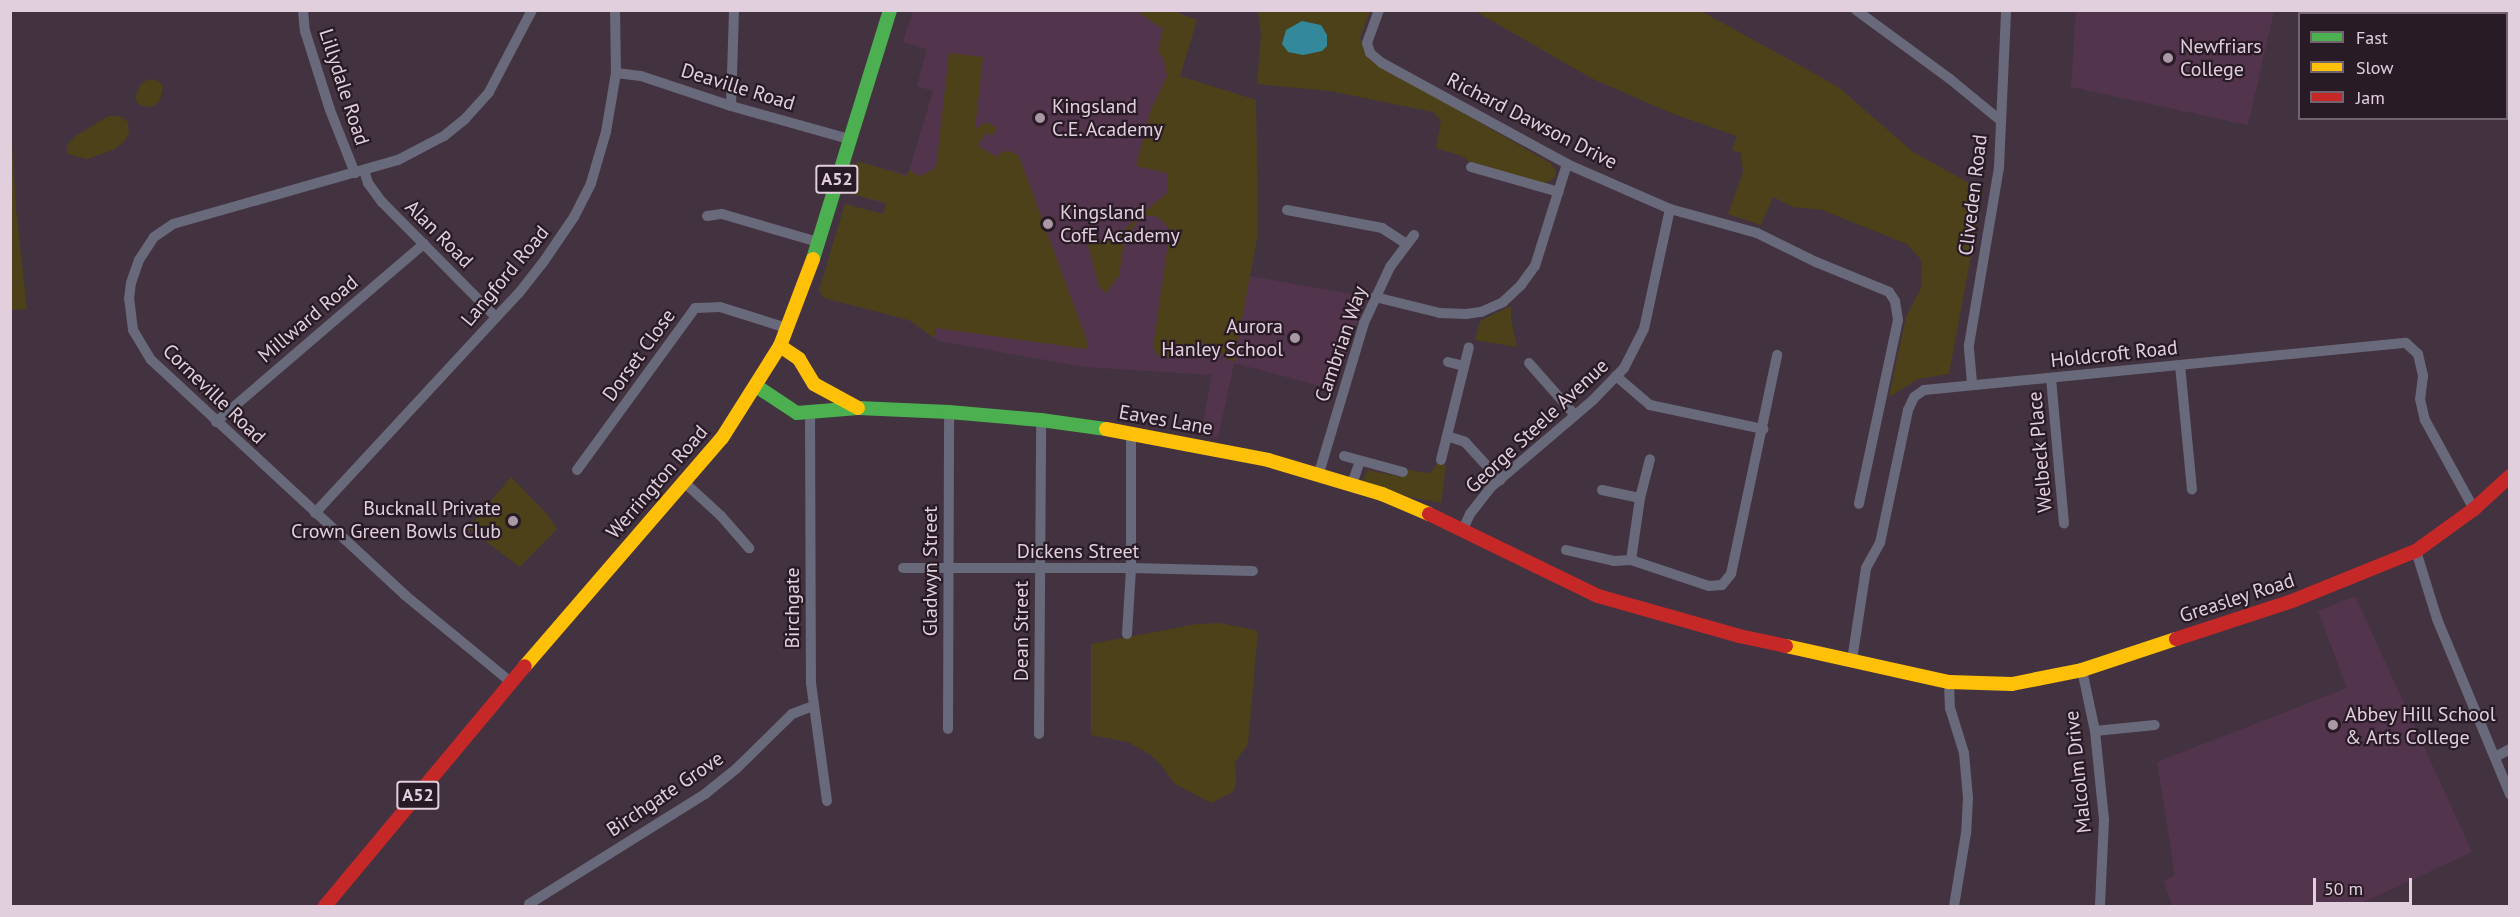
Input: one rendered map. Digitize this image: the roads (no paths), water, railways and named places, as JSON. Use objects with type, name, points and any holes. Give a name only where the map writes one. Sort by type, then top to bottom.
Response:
[{"type":"main road","name":"Werrington Road","points":[[325,906],[636,535],[685,483],[722,438],[756,386],[788,328],[818,242],[890,10]]},
{"type":"main road","name":"Eaves Lane","points":[[780,346],[798,359],[814,384],[858,408]]},
{"type":"main road","name":"Eaves Lane","points":[[756,386],[783,406],[797,413],[810,414],[858,408],[949,412],[1041,420],[1131,433],[1268,460],[1352,484],[1460,528],[1598,596],[1727,633],[1852,660]]},
{"type":"main road","name":"Greasley Road","points":[[1852,660],[1949,682],[2012,684],[2082,670],[2292,602],[2416,551],[2474,509],[2510,476]]},
{"type":"street","name":"Lillydale Road","points":[[303,10],[305,31],[330,111],[359,172]]},
{"type":"street","name":"Corneville Road","points":[[512,683],[460,643],[315,513],[151,360],[136,338],[130,314],[130,291],[139,260],[154,237],[173,224],[359,172],[420,150],[465,119],[495,81],[532,10]]},
{"type":"street","name":"Langford Road","points":[[315,513],[496,318],[542,264],[583,200],[600,156],[616,73],[615,10]]},
{"type":"street","points":[[731,106],[734,10]]},
{"type":"street","name":"Richard Dawson Drive","points":[[1379,10],[1367,43],[1370,52],[1382,63],[1567,164],[1670,209],[1756,233],[1816,262],[1889,292],[1894,301],[1898,320],[1859,504]]},
{"type":"street","points":[[1856,10],[2000,120]]},
{"type":"street","name":"Cliveden Road","points":[[1972,383],[1969,345],[1999,167],[2006,10]]},
{"type":"street","name":"Deaville Road","points":[[616,73],[641,76],[731,106],[849,138]]},
{"type":"street","points":[[1375,297],[1440,313],[1457,314],[1481,312],[1503,302],[1521,285],[1535,266],[1567,164]]},
{"type":"street","points":[[1471,167],[1559,192]]},
{"type":"street","name":"Alan Road","points":[[359,172],[373,192],[496,318]]},
{"type":"street","name":"George Steele Avenue","points":[[1460,528],[1500,480],[1624,368],[1644,329],[1670,209]]},
{"type":"street","points":[[1287,210],[1382,228],[1405,243]]},
{"type":"street","points":[[707,216],[722,214],[818,242]]},
{"type":"street","name":"Cambrian Way","points":[[1319,473],[1349,368],[1375,297],[1405,243],[1414,235]]},
{"type":"street","name":"Millward Road","points":[[216,422],[424,244]]},
{"type":"street","name":"Dorset Close","points":[[577,471],[695,308],[720,307],[788,328]]},
{"type":"street","name":"Holdcroft Road","points":[[1852,660],[1866,568],[1880,543],[1908,410],[1914,397],[1924,390],[1972,383],[2051,378],[2406,343],[2418,354],[2422,376],[2420,399],[2425,420],[2474,509]]},
{"type":"street","points":[[1441,460],[1469,347]]},
{"type":"street","points":[[1566,550],[1614,561],[1631,560],[1709,586],[1722,585],[1731,574],[1777,355]]},
{"type":"street","points":[[1448,362],[1464,366]]},
{"type":"street","points":[[1529,363],[1574,414]]},
{"type":"street","points":[[2180,365],[2192,489]]},
{"type":"street","points":[[1616,376],[1650,405],[1763,429]]},
{"type":"street","name":"Welbeck Place","points":[[2051,378],[2064,523]]},
{"type":"street","name":"Gladwyn Street","points":[[948,729],[949,412]]},
{"type":"street","name":"Birchgate","points":[[810,414],[813,706],[827,801]]},
{"type":"street","name":"Dean Street","points":[[1039,734],[1041,420]]},
{"type":"street","points":[[1127,634],[1131,568],[1131,433]]},
{"type":"street","points":[[1447,436],[1465,442],[1500,480]]},
{"type":"street","points":[[1344,456],[1403,472]]},
{"type":"street","points":[[1631,560],[1640,498],[1650,459]]},
{"type":"street","points":[[1352,484],[1360,461]]},
{"type":"street","points":[[685,483],[721,516],[749,548]]},
{"type":"street","points":[[1602,490],[1640,498]]},
{"type":"street","points":[[2416,551],[2437,620],[2510,794]]},
{"type":"street","name":"Dickens Street","points":[[903,568],[1131,568],[1253,571]]},
{"type":"street","name":"Malcolm Drive","points":[[2082,670],[2095,731],[2104,820],[2100,906]]},
{"type":"street","points":[[1949,682],[1950,708],[1964,753],[1968,798],[1966,833],[1954,906]]},
{"type":"street","name":"Birchgate Grove","points":[[529,904],[705,794],[736,769],[792,714],[813,706]]},
{"type":"street","points":[[2095,731],[2155,725]]},
{"type":"street","points":[[2495,757],[2510,749]]},
{"type":"water","points":[[1302,21],[1321,25],[1327,35],[1327,46],[1322,51],[1303,55],[1288,52],[1282,44],[1286,30]]},
{"type":"place","name":"Newfriars College","points":[[2168,58]]},
{"type":"place","name":"Kingsland C.E. Academy","points":[[1040,118]]},
{"type":"place","name":"Kingsland CofE Academy","points":[[1048,224]]},
{"type":"place","name":"Aurora Hanley School","points":[[1295,338]]},
{"type":"place","name":"Bucknall Private Crown Green Bowls Club","points":[[513,521]]},
{"type":"place","name":"Abbey Hill School & Arts College","points":[[2333,725]]}]
